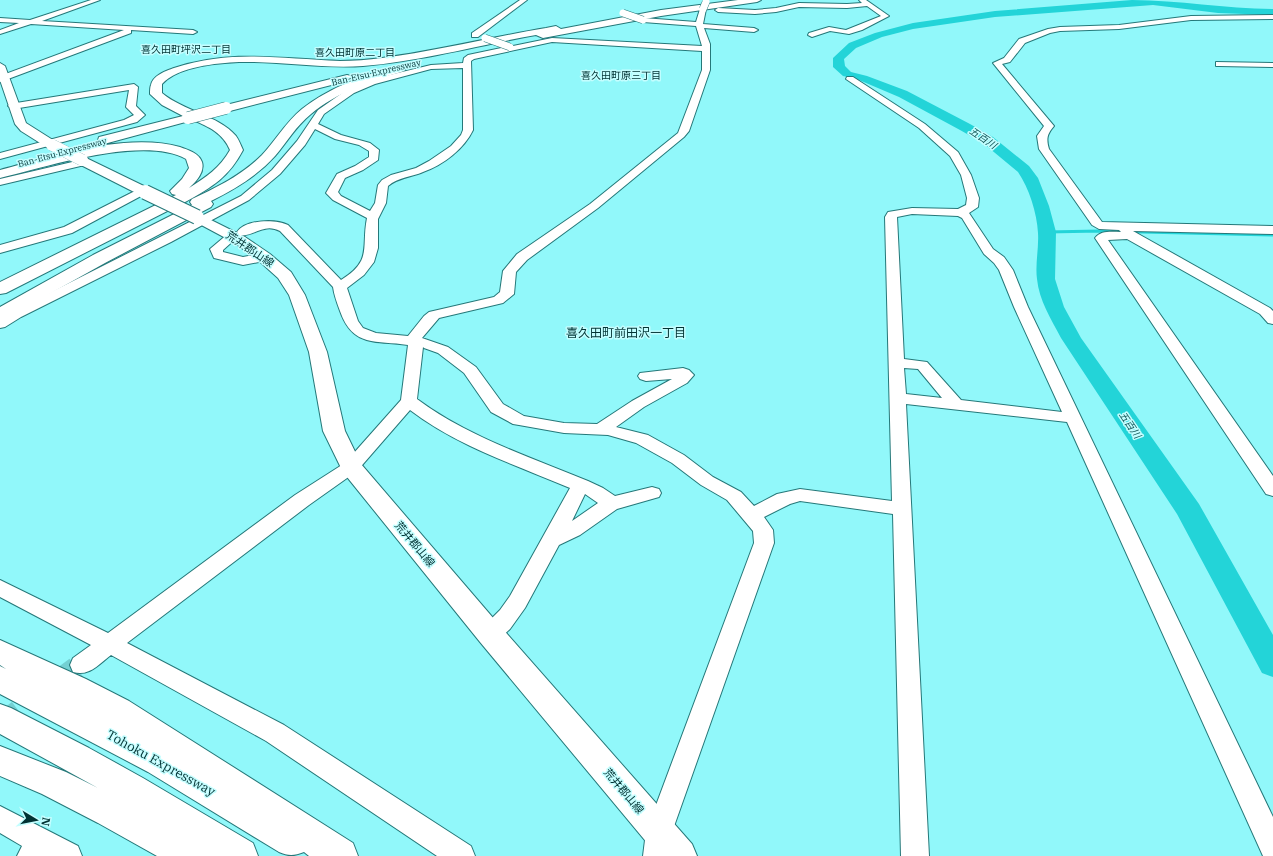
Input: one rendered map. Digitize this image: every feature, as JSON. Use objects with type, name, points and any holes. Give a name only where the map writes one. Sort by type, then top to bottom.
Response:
[{"type":"highway","name":"Ban-Etsu Expressway","points":[[0,164],[221,106],[391,65],[556,29],[650,12],[738,0]]},
{"type":"highway","name":"Ban-Etsu Expressway","points":[[221,106],[521,39],[640,16],[759,2]]},
{"type":"highway","points":[[1,283],[168,205],[193,191],[216,175],[233,158],[236,148],[232,139],[214,125],[161,99],[155,93],[155,86],[157,82],[166,75],[179,69],[216,61],[258,58],[334,64],[376,62],[411,57],[506,37],[556,29]]},
{"type":"highway","points":[[0,302],[209,196],[241,178],[261,163],[306,121],[332,94],[373,78],[438,59],[521,39]]},
{"type":"highway","points":[[245,140],[226,125],[170,98],[164,90],[166,81],[178,73],[193,68],[216,63],[242,60],[279,63],[291,68],[292,74]]},
{"type":"highway","points":[[221,106],[282,83]]},
{"type":"highway","name":"Ban-Etsu Expressway","points":[[0,169],[183,116]]},
{"type":"highway","points":[[0,314],[86,266],[246,182],[275,158],[284,146],[294,125],[306,121]]},
{"type":"highway","points":[[1,283],[185,191],[210,173],[222,162],[228,152],[228,143],[223,134],[214,125]]},
{"type":"highway","points":[[0,174],[74,156],[130,148],[171,149],[186,153],[194,160],[197,168],[196,174],[187,184],[161,201],[122,222]]},
{"type":"highway","points":[[209,196],[238,173],[248,158]]},
{"type":"highway","points":[[0,306],[72,265]]},
{"type":"highway","points":[[0,652],[75,688],[118,711],[340,856]]},
{"type":"highway","name":"Tohoku Expressway","points":[[0,679],[160,760],[318,856]]},
{"type":"highway","points":[[0,718],[125,785],[240,856]]},
{"type":"highway","points":[[0,761],[54,783],[110,811],[192,856]]},
{"type":"main road","points":[[0,66],[2,78],[13,106],[21,124],[25,128],[50,144],[145,192]]},
{"type":"main road","name":"荒井郡山線","points":[[145,192],[240,240],[264,257],[285,275],[297,296],[318,352],[334,431],[351,467],[490,634],[658,844],[680,856]]},
{"type":"street","points":[[0,32],[97,0]]},
{"type":"street","points":[[511,47],[476,35],[524,0]]},
{"type":"street","points":[[782,1],[790,0]]},
{"type":"street","points":[[622,12],[643,20],[718,10],[759,2]]},
{"type":"street","points":[[718,10],[755,12],[776,10],[799,5],[847,6],[865,2],[886,16],[846,32],[829,29],[812,35]]},
{"type":"street","points":[[56,7],[74,8]]},
{"type":"street","points":[[703,12],[730,28],[754,30]]},
{"type":"street","points":[[412,341],[429,319],[434,315],[498,300],[506,296],[508,292],[508,277],[510,271],[522,257],[594,206],[628,177],[678,139],[684,131],[706,70],[706,44],[703,12]]},
{"type":"street","points":[[1273,17],[1191,18],[1119,27],[1060,29],[1048,31],[1022,41],[1007,60],[997,63],[1049,126],[1044,131],[1042,142],[1044,149],[1096,222],[1126,231],[1265,311],[1273,320]]},
{"type":"street","points":[[0,20],[193,32]]},
{"type":"street","points":[[730,28],[736,24],[745,22]]},
{"type":"street","points":[[2,78],[134,28]]},
{"type":"street","points":[[340,286],[353,278],[367,265],[372,246],[373,217],[381,201],[383,186],[395,178],[425,168],[452,150],[464,139],[468,130],[466,65],[467,60],[471,57],[511,47],[552,40],[706,49]]},
{"type":"street","points":[[1219,64],[1273,64]]},
{"type":"street","points":[[0,324],[16,314],[133,256],[200,219],[236,203],[264,183],[301,143],[306,121],[351,91],[372,82],[431,66],[466,65]]},
{"type":"street","points":[[850,79],[922,126],[954,154],[966,175],[973,198],[972,207],[960,213]]},
{"type":"street","points":[[0,156],[50,144],[127,122],[138,118],[140,115],[131,107],[134,86],[13,106]]},
{"type":"street","points":[[306,121],[323,128],[332,135],[366,144],[374,150],[374,158],[341,176],[332,193],[337,198],[373,217]]},
{"type":"street","points":[[0,182],[83,161]]},
{"type":"street","points":[[46,171],[55,178]]},
{"type":"street","points":[[0,249],[68,230],[137,194],[145,192]]},
{"type":"street","points":[[915,856],[892,214],[912,211],[960,213],[966,216],[988,251],[999,260],[1006,270],[1021,307],[1273,847]]},
{"type":"street","points":[[243,232],[261,225],[281,226],[340,286],[341,294],[351,322],[358,332],[373,337],[412,341],[435,346],[453,356],[470,370],[497,408],[514,417],[536,424],[564,428],[601,429],[642,438],[678,459],[707,481],[734,496],[752,514],[763,530],[764,543],[658,844]]},
{"type":"street","points":[[1273,230],[1126,231],[1101,238],[1273,490]]},
{"type":"street","points":[[227,241],[216,249],[218,255],[243,261],[251,261],[264,257]]},
{"type":"street","points":[[99,279],[132,261],[133,256]]},
{"type":"street","points":[[82,665],[302,500],[351,467],[409,401],[416,346],[412,341]]},
{"type":"street","points":[[897,363],[922,365],[955,404]]},
{"type":"street","points":[[601,429],[638,404],[681,380],[686,375],[683,373],[646,376]]},
{"type":"street","points":[[899,398],[1073,418]]},
{"type":"street","points":[[409,401],[426,414],[476,442],[581,485],[596,492],[612,503]]},
{"type":"street","points":[[490,634],[508,617],[552,540],[581,485]]},
{"type":"street","points":[[552,540],[563,537],[612,503],[652,493]]},
{"type":"street","points":[[752,514],[784,499],[800,495],[902,509]]},
{"type":"street","points":[[0,588],[110,644],[275,733],[461,856]]},
{"type":"street","points":[[0,819],[38,849],[68,856]]},
{"type":"waterway","name":"五百川","points":[[1273,12],[1218,10],[1153,2],[995,14],[913,26],[878,35],[852,45],[839,58],[839,67],[847,74],[863,78],[903,94],[965,127],[988,140],[1024,169],[1030,178],[1041,206],[1047,232],[1046,279],[1054,307],[1071,338],[1189,511],[1273,664]]},
{"type":"waterway","points":[[1047,232],[1099,231],[1273,235]]},
{"type":"tunnel","points":[[0,726],[81,665]]},
{"type":"district","name":"喜久田町坪沢二丁目","points":[[186,49]]},
{"type":"district","name":"喜久田町原二丁目","points":[[355,52]]},
{"type":"district","name":"喜久田町原三丁目","points":[[621,75]]},
{"type":"district","name":"喜久田町前田沢一丁目","points":[[626,332]]}]
